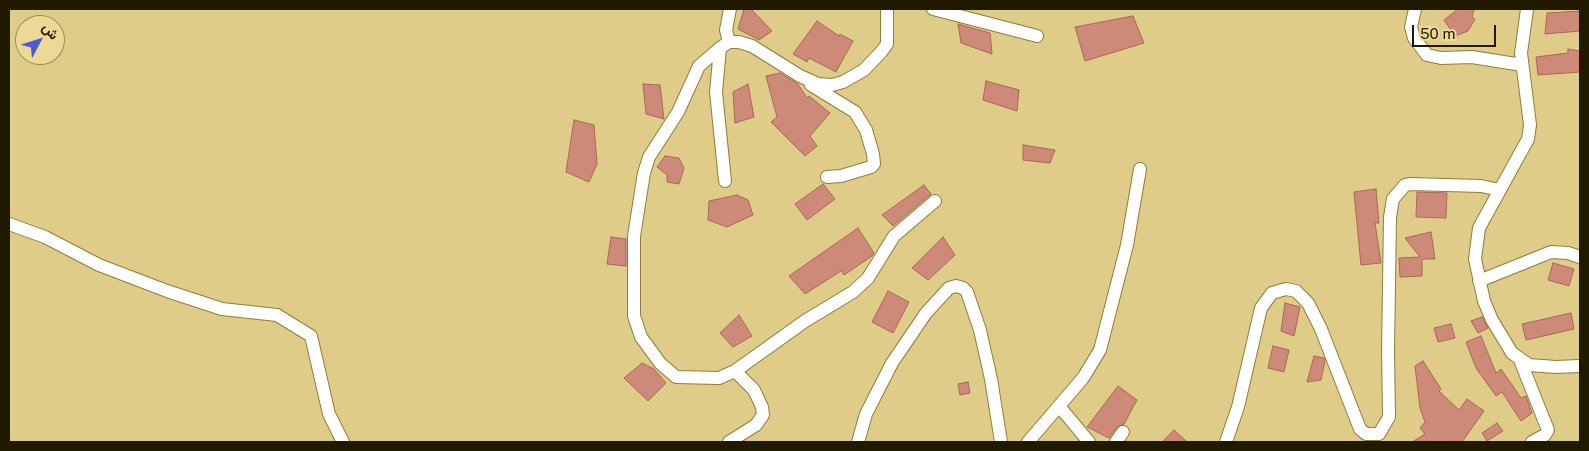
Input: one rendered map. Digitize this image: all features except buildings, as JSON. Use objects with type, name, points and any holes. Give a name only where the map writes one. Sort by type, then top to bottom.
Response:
[{"type":"street","points":[[725,180],[716,92],[730,9]]},
{"type":"street","points":[[800,76],[818,84],[832,86],[864,70],[887,44],[887,9]]},
{"type":"street","points":[[933,9],[1037,36]]},
{"type":"street","points":[[1415,9],[1411,27],[1414,38],[1427,55],[1441,58],[1472,57],[1522,66]]},
{"type":"street","points":[[1527,9],[1521,52],[1529,133],[1525,146],[1479,228],[1475,259],[1479,281],[1492,320],[1512,353],[1529,365],[1546,367],[1580,366]]},
{"type":"street","points":[[827,177],[841,176],[872,167],[874,164],[866,130],[855,112],[845,104],[819,91],[800,76],[752,46],[739,42],[725,45],[699,66],[678,112],[649,157],[644,173],[634,236],[634,316],[641,337],[660,363],[676,377],[719,378],[735,371],[805,322],[853,292],[868,278],[894,236],[935,201]]},
{"type":"street","points":[[1028,442],[1083,378],[1100,350],[1127,245],[1140,169]]},
{"type":"street","points":[[1226,442],[1238,406],[1261,308],[1272,293],[1286,288],[1296,291],[1308,302],[1321,329],[1354,420],[1360,429],[1366,434],[1374,436],[1383,430],[1389,417],[1390,217],[1393,199],[1400,189],[1411,184],[1481,186],[1500,190]]},
{"type":"street","points":[[9,224],[45,237],[99,265],[166,291],[222,309],[276,315],[311,336],[328,414],[343,442]]},
{"type":"street","points":[[1479,281],[1551,252],[1568,253],[1580,257]]},
{"type":"street","points":[[858,442],[866,414],[892,362],[926,314],[948,288],[956,286],[963,288],[967,292],[980,330],[991,379],[1001,442]]},
{"type":"street","points":[[1520,360],[1548,430],[1545,435],[1532,442]]},
{"type":"street","points":[[729,442],[756,425],[763,415],[762,407],[754,390],[735,371]]},
{"type":"street","points":[[1059,406],[1089,442]]}]
